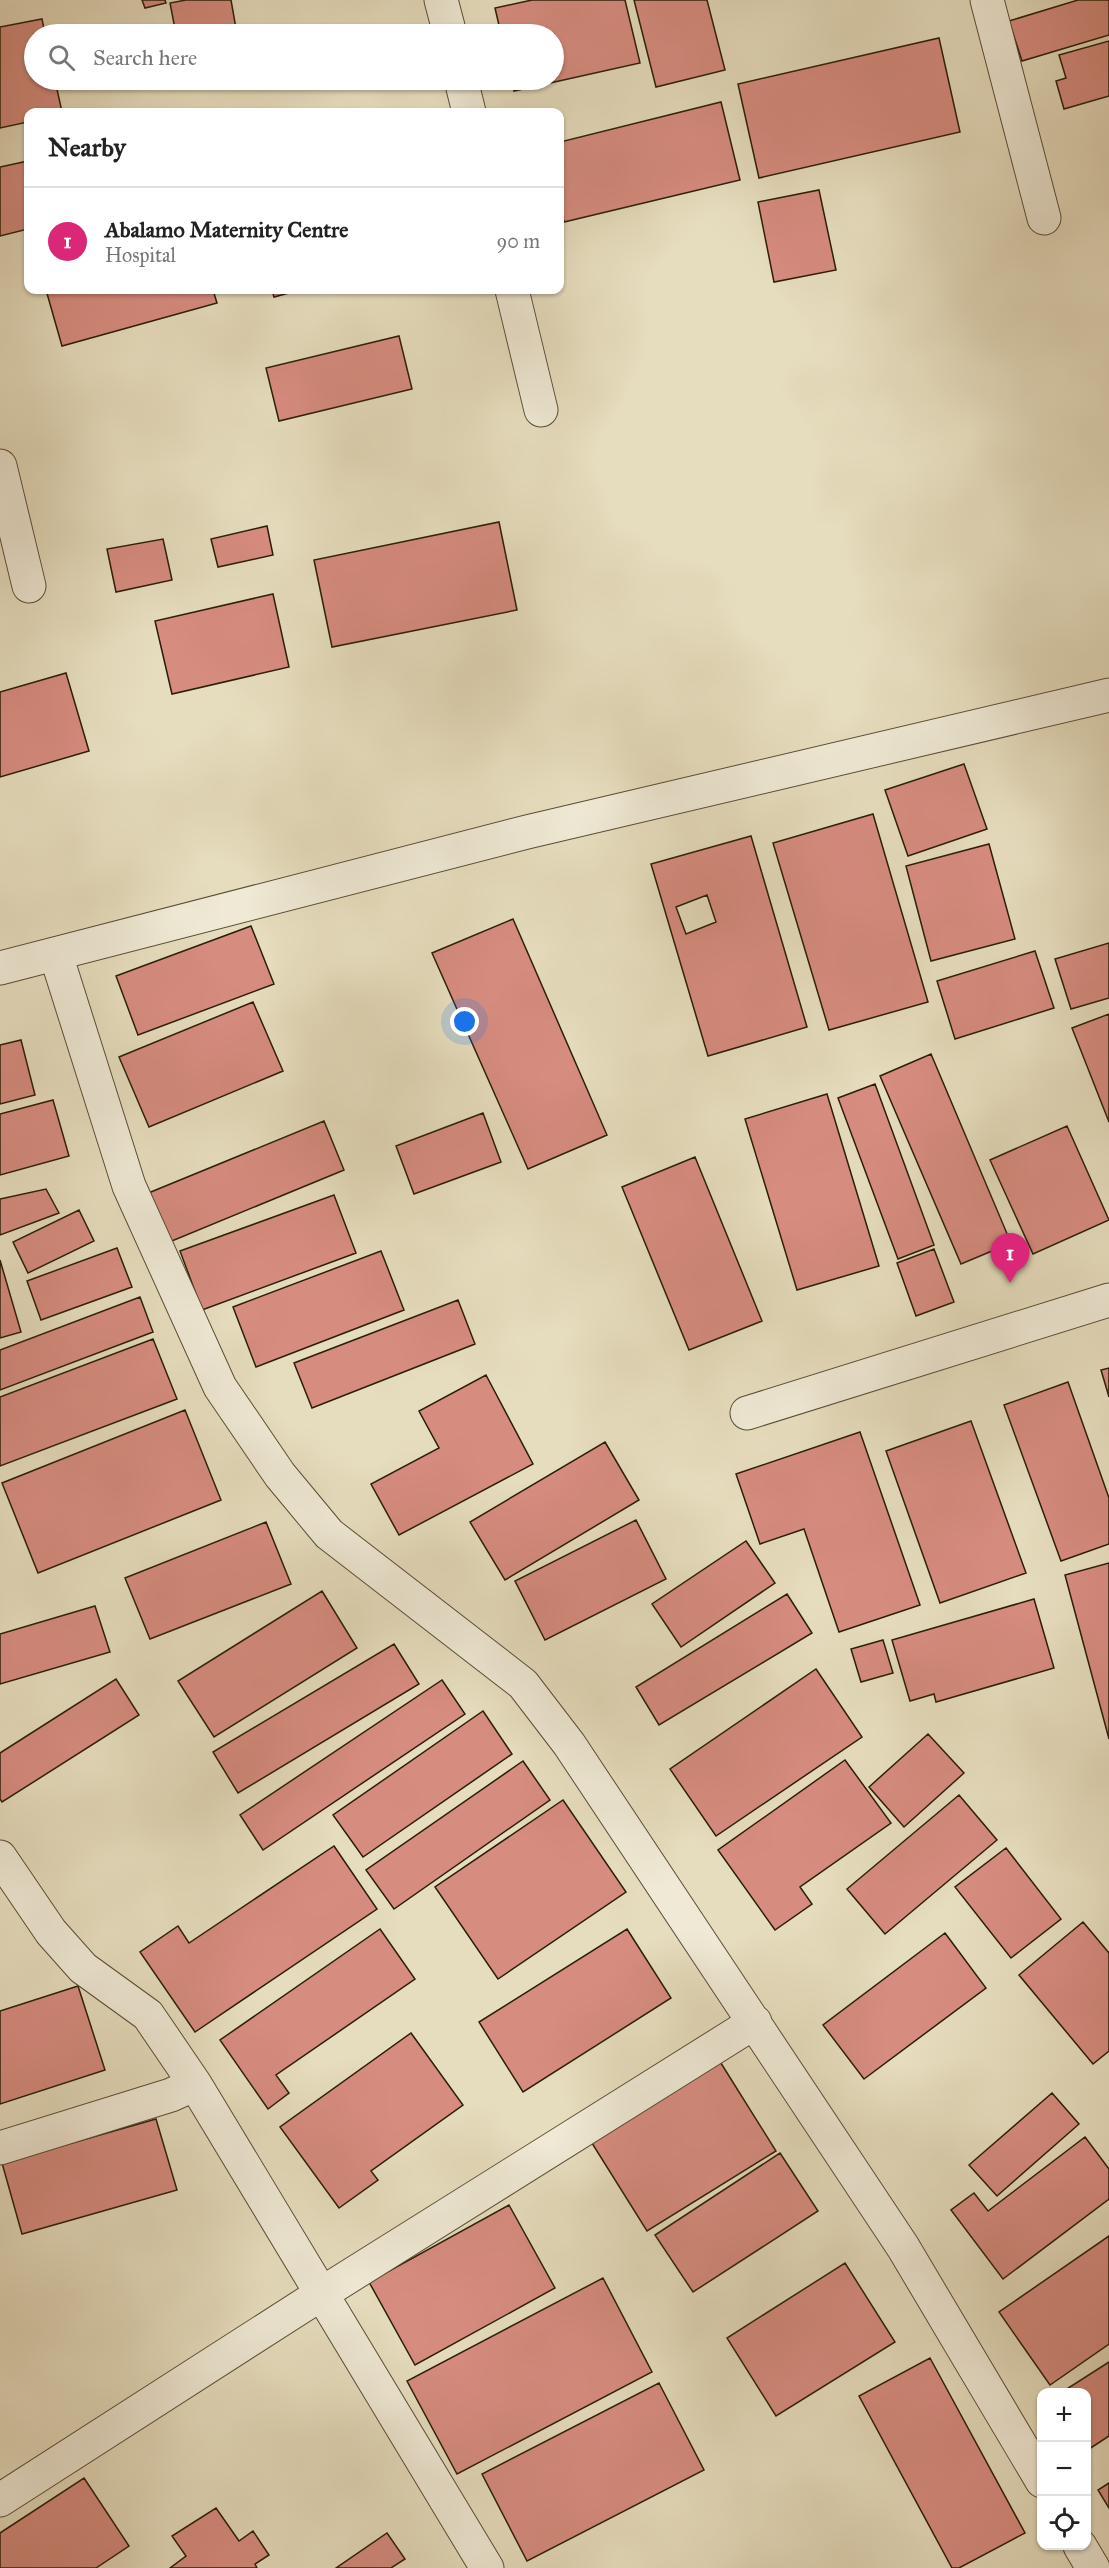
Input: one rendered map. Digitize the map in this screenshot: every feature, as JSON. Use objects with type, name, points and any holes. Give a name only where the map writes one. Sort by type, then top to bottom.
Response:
[{"type":"street","points":[[441,0],[447,24]]},
{"type":"street","points":[[987,0],[1044,218]]},
{"type":"street","points":[[464,90],[468,108]]},
{"type":"street","points":[[513,294],[541,410]]},
{"type":"street","points":[[0,466],[29,586]]},
{"type":"street","points":[[0,968],[538,830],[1109,695]]},
{"type":"street","points":[[56,955],[129,1186],[220,1388],[280,1475],[329,1534],[523,1684],[569,1744],[903,2247],[1037,2474]]},
{"type":"street","points":[[747,1413],[1109,1300]]},
{"type":"street","points":[[0,1857],[51,1932],[82,1968],[148,2015],[195,2084],[487,2568]]},
{"type":"street","points":[[0,2500],[321,2294],[755,2022]]},
{"type":"street","points":[[0,2148],[171,2095],[195,2084]]},
{"type":"street","points":[[1082,2550],[1093,2568]]},
{"type":"building","points":[[142,0],[165,0],[166,3],[145,8]]},
{"type":"building","points":[[186,0],[231,0],[235,24],[174,24],[170,3]]},
{"type":"building","points":[[532,0],[625,0],[640,63],[564,80],[564,24],[499,24],[495,8]]},
{"type":"building","points":[[634,0],[707,0],[725,70],[656,87]]},
{"type":"building","points":[[1078,0],[1109,0],[1109,35],[1022,61],[1009,21]]},
{"type":"building","points":[[42,19],[43,24],[24,24],[24,90],[57,90],[61,108],[24,108],[24,123],[0,128],[0,27]]},
{"type":"building","points":[[939,38],[960,132],[759,178],[738,84]]},
{"type":"building","points":[[1109,41],[1109,96],[1064,109],[1056,81],[1066,78],[1059,55]]},
{"type":"building","points":[[721,102],[740,180],[564,222],[564,141]]},
{"type":"building","points":[[24,162],[24,230],[0,236],[0,167]]},
{"type":"building","points":[[819,190],[836,270],[774,282],[758,202]]},
{"type":"building","points":[[47,294],[214,294],[217,303],[62,346]]},
{"type":"building","points":[[399,336],[412,389],[279,421],[266,368]]},
{"type":"building","points":[[499,522],[517,610],[332,647],[314,560]]},
{"type":"building","points":[[267,526],[273,555],[218,567],[211,539]]},
{"type":"building","points":[[163,539],[172,580],[116,592],[107,549]]},
{"type":"building","points":[[273,594],[289,667],[172,694],[155,621]]},
{"type":"building","points":[[66,673],[89,751],[0,777],[0,692]]},
{"type":"building","points":[[964,764],[987,829],[908,856],[885,790]]},
{"type":"building","points":[[873,814],[928,1002],[829,1030],[773,843]]},
{"type":"building","points":[[751,836],[807,1027],[708,1056],[651,864]],"holes":[[[707,895],[716,922],[686,934],[676,907]]]},
{"type":"building","points":[[989,844],[1015,939],[931,961],[906,866]]},
{"type":"building","points":[[513,919],[607,1135],[528,1169],[432,953]]},
{"type":"building","points":[[251,926],[274,984],[138,1035],[116,976]]},
{"type":"building","points":[[1109,943],[1109,998],[1071,1009],[1055,959]]},
{"type":"building","points":[[1035,951],[1054,1008],[955,1039],[937,981]]},
{"type":"building","points":[[253,1002],[283,1071],[149,1127],[119,1057]]},
{"type":"building","points":[[1109,1014],[1109,1122],[1072,1028]]},
{"type":"building","points":[[21,1040],[35,1095],[0,1104],[0,1045]]},
{"type":"building","points":[[931,1054],[1011,1243],[961,1264],[880,1076]]},
{"type":"building","points":[[875,1084],[934,1245],[898,1259],[838,1098]]},
{"type":"building","points":[[827,1094],[879,1266],[797,1290],[745,1119]]},
{"type":"building","points":[[53,1100],[69,1156],[0,1175],[0,1114]]},
{"type":"building","points":[[483,1113],[501,1162],[414,1194],[396,1146]]},
{"type":"building","points":[[324,1121],[344,1170],[167,1243],[146,1194]]},
{"type":"building","points":[[1067,1126],[1109,1220],[1033,1254],[990,1160]]},
{"type":"building","points":[[695,1157],[762,1321],[689,1350],[622,1187]]},
{"type":"building","points":[[46,1189],[59,1213],[0,1235],[0,1199]]},
{"type":"building","points":[[334,1195],[356,1253],[202,1310],[180,1251]]},
{"type":"building","points":[[79,1210],[94,1241],[28,1273],[13,1242]]},
{"type":"building","points":[[117,1248],[132,1287],[41,1320],[27,1281]]},
{"type":"building","points":[[934,1249],[954,1302],[916,1316],[897,1263]]},
{"type":"building","points":[[381,1251],[404,1310],[256,1367],[233,1307]]},
{"type":"building","points":[[0,1260],[21,1332],[0,1338]]},
{"type":"building","points":[[140,1297],[153,1332],[0,1390],[0,1350]]},
{"type":"building","points":[[458,1300],[475,1344],[312,1408],[294,1363]]},
{"type":"building","points":[[153,1339],[177,1399],[0,1466],[0,1397]]},
{"type":"building","points":[[1109,1368],[1109,1397],[1101,1370]]},
{"type":"building","points":[[486,1375],[533,1464],[399,1535],[371,1484],[439,1448],[419,1411]]},
{"type":"building","points":[[1068,1382],[1109,1498],[1109,1544],[1061,1561],[1004,1405]]},
{"type":"building","points":[[185,1410],[221,1500],[38,1573],[2,1483]]},
{"type":"building","points":[[971,1421],[1026,1573],[940,1603],[886,1451]]},
{"type":"building","points":[[860,1432],[920,1605],[839,1632],[804,1529],[760,1544],[736,1474]]},
{"type":"building","points":[[605,1442],[639,1500],[505,1580],[470,1522]]},
{"type":"building","points":[[636,1520],[666,1579],[545,1640],[515,1581]]},
{"type":"building","points":[[266,1522],[291,1584],[150,1639],[125,1578]]},
{"type":"building","points":[[746,1541],[775,1583],[681,1647],[652,1604]]},
{"type":"building","points":[[1109,1563],[1109,1739],[1065,1575]]},
{"type":"building","points":[[322,1591],[357,1648],[214,1737],[178,1681]]},
{"type":"building","points":[[787,1594],[812,1633],[659,1725],[636,1687]]},
{"type":"building","points":[[1034,1599],[1054,1668],[936,1702],[934,1694],[910,1701],[892,1640]]},
{"type":"building","points":[[95,1606],[110,1652],[0,1684],[0,1634]]},
{"type":"building","points":[[883,1640],[893,1673],[861,1682],[851,1649]]},
{"type":"building","points":[[394,1644],[419,1684],[238,1793],[213,1752]]},
{"type":"building","points":[[816,1669],[862,1737],[716,1836],[670,1769]]},
{"type":"building","points":[[116,1679],[139,1715],[2,1802],[0,1799],[0,1753]]},
{"type":"building","points":[[442,1680],[465,1714],[263,1850],[240,1815]]},
{"type":"building","points":[[483,1711],[512,1754],[363,1857],[333,1815]]},
{"type":"building","points":[[928,1734],[964,1773],[904,1827],[869,1787]]},
{"type":"building","points":[[845,1760],[891,1823],[800,1887],[812,1904],[775,1930],[718,1850]]},
{"type":"building","points":[[523,1761],[550,1800],[394,1909],[366,1870]]},
{"type":"building","points":[[959,1795],[997,1840],[885,1934],[847,1889]]},
{"type":"building","points":[[563,1800],[626,1892],[498,1979],[435,1887]]},
{"type":"building","points":[[334,1846],[377,1909],[195,2032],[140,1952],[178,1926],[189,1943]]},
{"type":"building","points":[[1006,1848],[1061,1919],[1011,1958],[955,1887]]},
{"type":"building","points":[[1083,1922],[1109,1953],[1109,2051],[1093,2064],[1019,1975]]},
{"type":"building","points":[[380,1929],[415,1979],[276,2075],[289,2093],[268,2109],[220,2040]]},
{"type":"building","points":[[627,1929],[671,1998],[523,2092],[479,2022]]},
{"type":"building","points":[[945,1933],[986,1988],[864,2079],[823,2025]]},
{"type":"building","points":[[78,1986],[105,2070],[0,2104],[0,2011]]},
{"type":"building","points":[[411,2033],[463,2105],[371,2171],[378,2180],[339,2208],[280,2127]]},
{"type":"building","points":[[719,2060],[776,2151],[647,2231],[590,2140]]},
{"type":"building","points":[[1052,2093],[1079,2124],[997,2196],[969,2165]]},
{"type":"building","points":[[156,2119],[177,2190],[22,2234],[2,2163]]},
{"type":"building","points":[[1085,2137],[1109,2169],[1109,2199],[1003,2279],[951,2210],[974,2193],[988,2211]]},
{"type":"building","points":[[780,2153],[818,2211],[693,2292],[655,2235]]},
{"type":"building","points":[[509,2205],[555,2288],[415,2365],[369,2282]]},
{"type":"building","points":[[1109,2236],[1109,2344],[1050,2385],[999,2312]]},
{"type":"building","points":[[845,2263],[895,2342],[776,2416],[727,2338]]},
{"type":"building","points":[[603,2278],[652,2372],[457,2474],[407,2381]]},
{"type":"building","points":[[930,2358],[1025,2533],[959,2568],[952,2568],[859,2396]]},
{"type":"building","points":[[1109,2362],[1109,2436],[1091,2448],[1091,2388],[1068,2388]]},
{"type":"building","points":[[659,2383],[704,2470],[527,2561],[482,2474]]},
{"type":"building","points":[[84,2478],[129,2546],[96,2568],[0,2568],[0,2533]]},
{"type":"building","points":[[1109,2483],[1109,2508],[1098,2490]]},
{"type":"building","points":[[216,2508],[239,2541],[253,2531],[269,2555],[255,2564],[257,2568],[170,2568],[186,2556],[172,2536]]},
{"type":"building","points":[[387,2533],[405,2559],[391,2568],[336,2568]]},
{"type":"place","name":"Abalamo Maternity Centre","points":[[1010,1283]]}]
